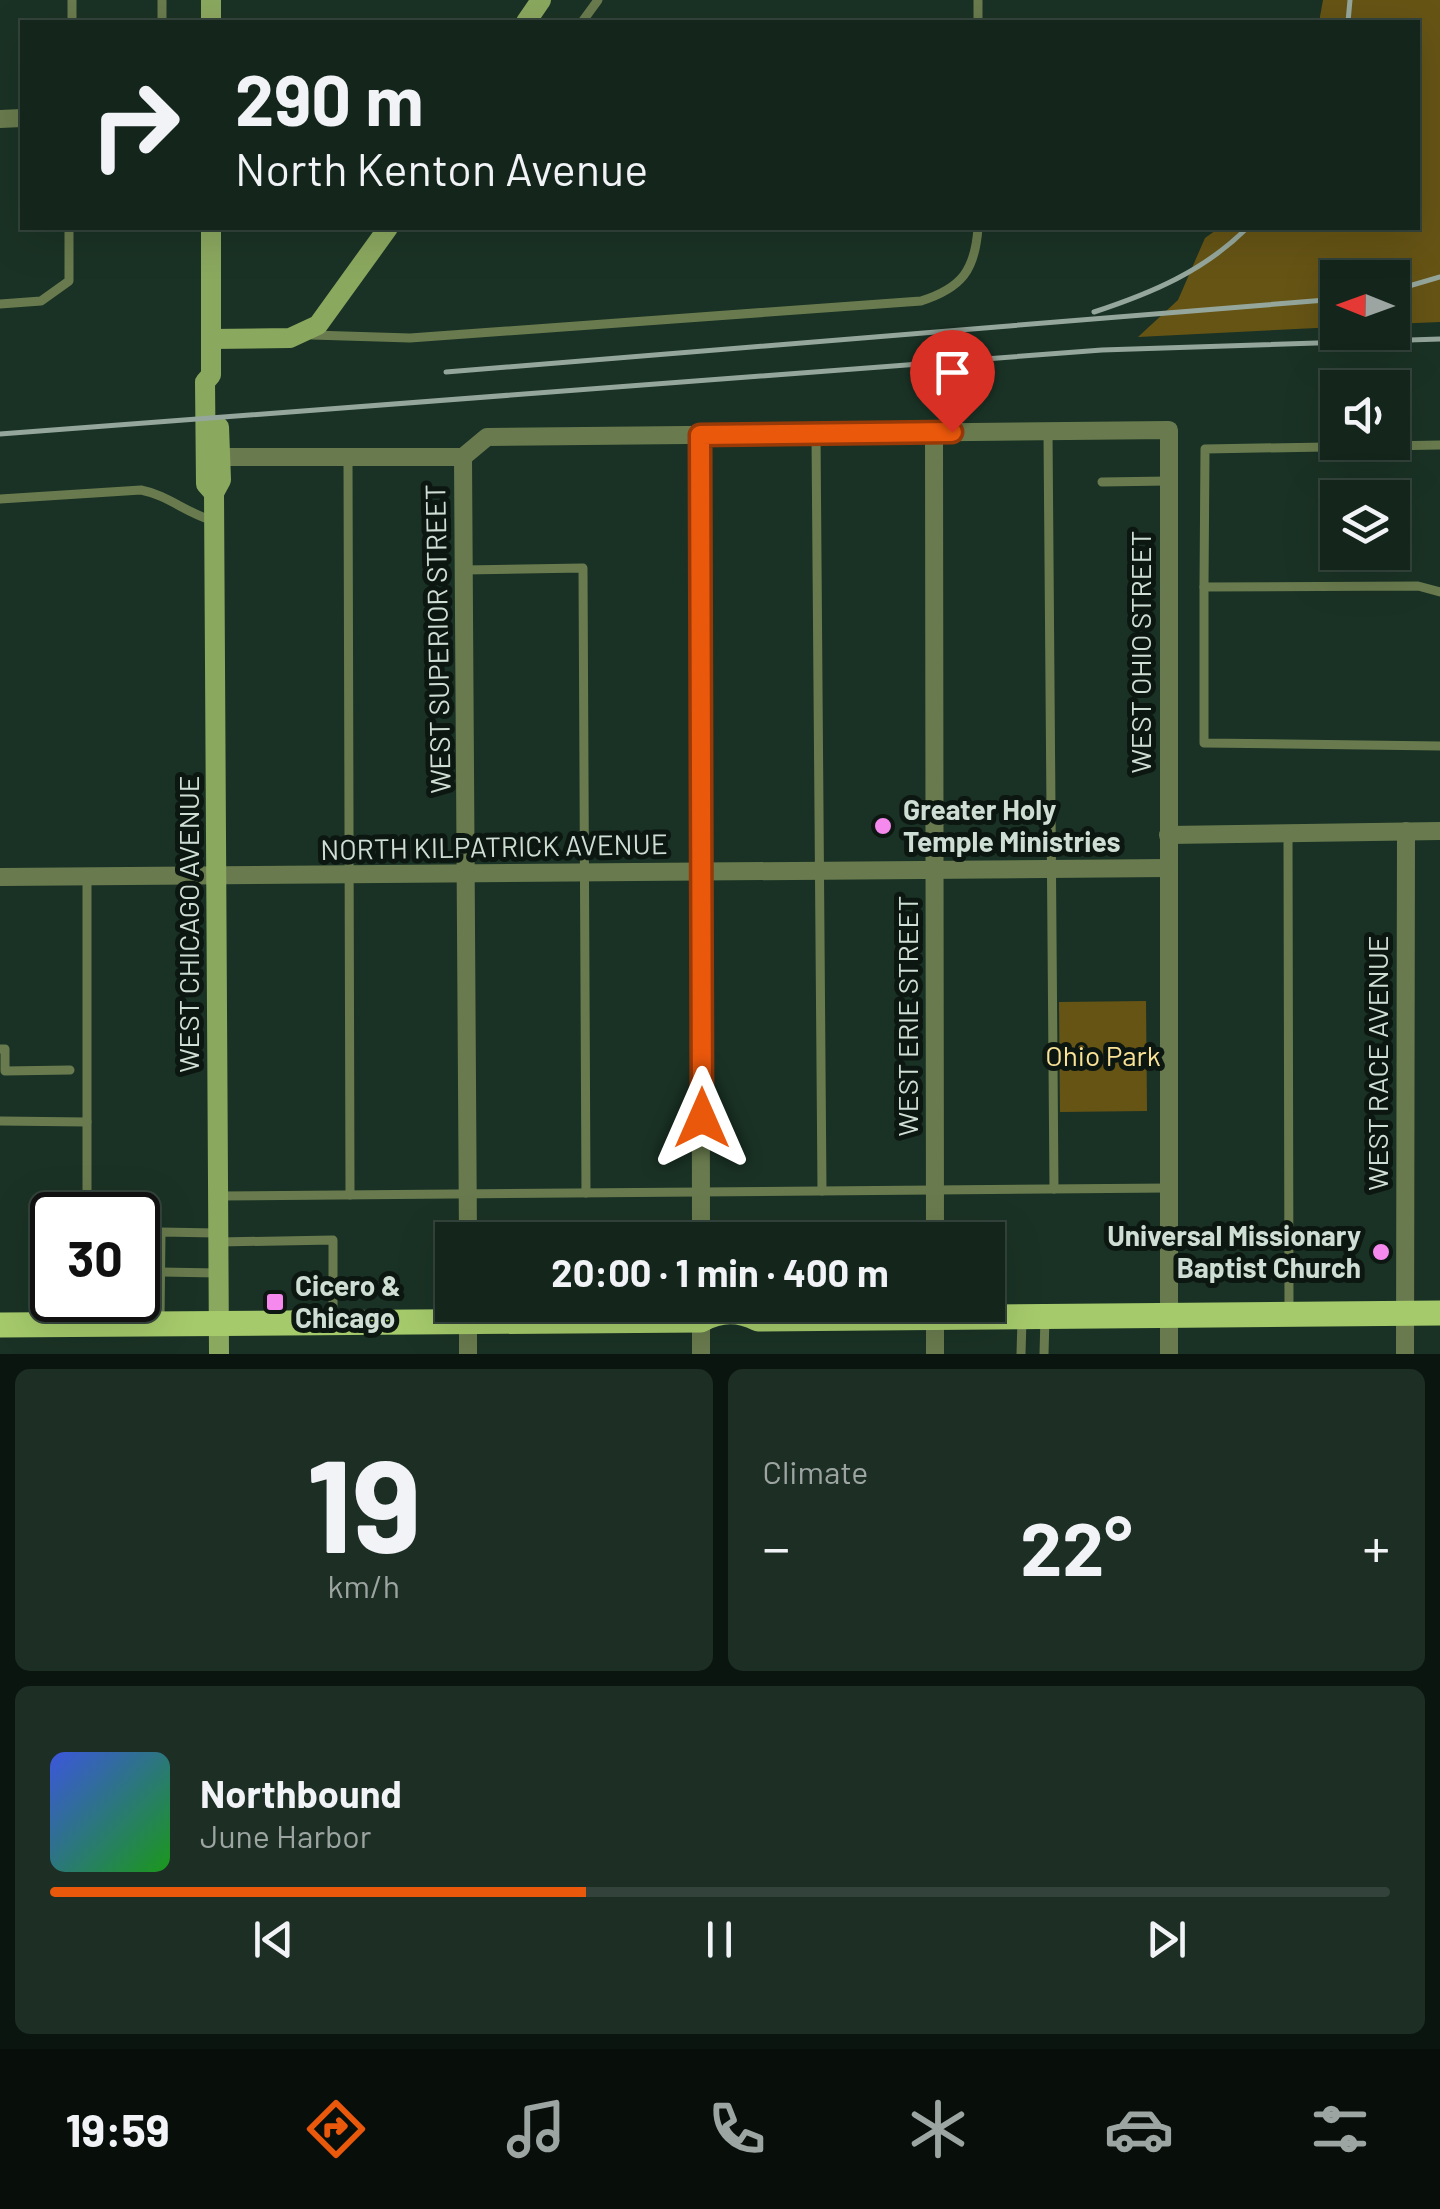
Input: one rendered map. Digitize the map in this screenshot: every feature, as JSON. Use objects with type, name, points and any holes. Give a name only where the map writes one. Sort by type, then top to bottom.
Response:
[{"type":"main road","name":"WEST CHICAGO AVENUE","points":[[211,230],[211,374],[205,382],[206,484],[214,493]]},
{"type":"main road","points":[[211,339],[304,334],[334,308],[387,230]]},
{"type":"main road","name":"WEST CHICAGO AVENUE","points":[[211,374],[218,380],[221,480],[214,493],[219,1354]]},
{"type":"main road","points":[[1005,1315],[1440,1312]]},
{"type":"main road","points":[[149,1322],[333,1323],[435,1315]]},
{"type":"main road","points":[[0,1325],[30,1321]]},
{"type":"street","name":"WEST OHIO STREET","points":[[1048,432],[1170,430],[1169,1354]]},
{"type":"street","name":"WEST ERIE STREET","points":[[934,432],[936,1222]]},
{"type":"street","points":[[220,458],[463,457],[486,437],[1048,432]]},
{"type":"street","points":[[700,435],[701,1222]]},
{"type":"street","name":"WEST SUPERIOR STREET","points":[[463,457],[468,1222]]},
{"type":"street","points":[[1168,834],[1440,831]]},
{"type":"street","name":"WEST RACE AVENUE","points":[[1406,832],[1406,1354]]},
{"type":"street","name":"NORTH KILPATRICK AVENUE","points":[[0,877],[1168,868]]},
{"type":"street","points":[[468,1322],[468,1354]]},
{"type":"street","points":[[701,1322],[701,1354]]},
{"type":"street","points":[[935,1322],[935,1354]]},
{"type":"lane","points":[[0,304],[41,302],[69,281],[69,230]]},
{"type":"lane","points":[[304,334],[392,339],[921,301],[947,293],[965,279],[976,257],[978,230]]},
{"type":"lane","points":[[1048,432],[1054,1190]]},
{"type":"lane","points":[[816,434],[822,1191]]},
{"type":"lane","points":[[1440,445],[1205,450],[1204,586],[1204,743],[1440,746]]},
{"type":"lane","points":[[348,456],[350,1195]]},
{"type":"lane","points":[[1102,482],[1169,482]]},
{"type":"lane","points":[[0,499],[141,490],[162,494],[183,512],[214,521]]},
{"type":"lane","points":[[464,570],[583,568],[586,1193]]},
{"type":"lane","points":[[1204,586],[1418,586],[1440,592]]},
{"type":"lane","points":[[1288,833],[1289,1314]]},
{"type":"lane","points":[[86,877],[87,1192]]},
{"type":"lane","points":[[0,1050],[5,1049],[5,1071],[70,1070]]},
{"type":"lane","points":[[0,1121],[87,1122]]},
{"type":"lane","points":[[219,1196],[1169,1188]]},
{"type":"lane","points":[[160,1232],[332,1240],[333,1323]]},
{"type":"lane","points":[[160,1278],[219,1272]]},
{"type":"lane","points":[[1021,1354],[1034,1316]]},
{"type":"lane","points":[[1034,1316],[1044,1354]]},
{"type":"green space","points":[[1323,0],[1440,0],[1440,322],[1410,323],[1410,260],[1320,260],[1320,328],[1138,337],[1178,300],[1205,238],[1216,230],[1420,230],[1420,20],[1319,20]]},
{"type":"green space","name":"Ohio Park","points":[[1146,1001],[1147,1111],[1060,1112],[1059,1002]]},
{"type":"railway","points":[[1348,20],[1350,0]]},
{"type":"railway","points":[[1094,312],[1176,279],[1213,257],[1245,230]]},
{"type":"railway","points":[[1410,286],[1440,277]]},
{"type":"railway","points":[[446,372],[1320,300]]},
{"type":"railway","points":[[0,434],[1102,350],[1440,339]]},
{"type":"place","name":"Greater Holy Temple Ministries","points":[[883,826]]},
{"type":"place","name":"Universal Missionary Baptist Church","points":[[1381,1252]]},
{"type":"place","name":"Cicero & Chicago","points":[[275,1302]]},
{"type":"route","points":[[702,1118],[700,435],[952,432]]}]
